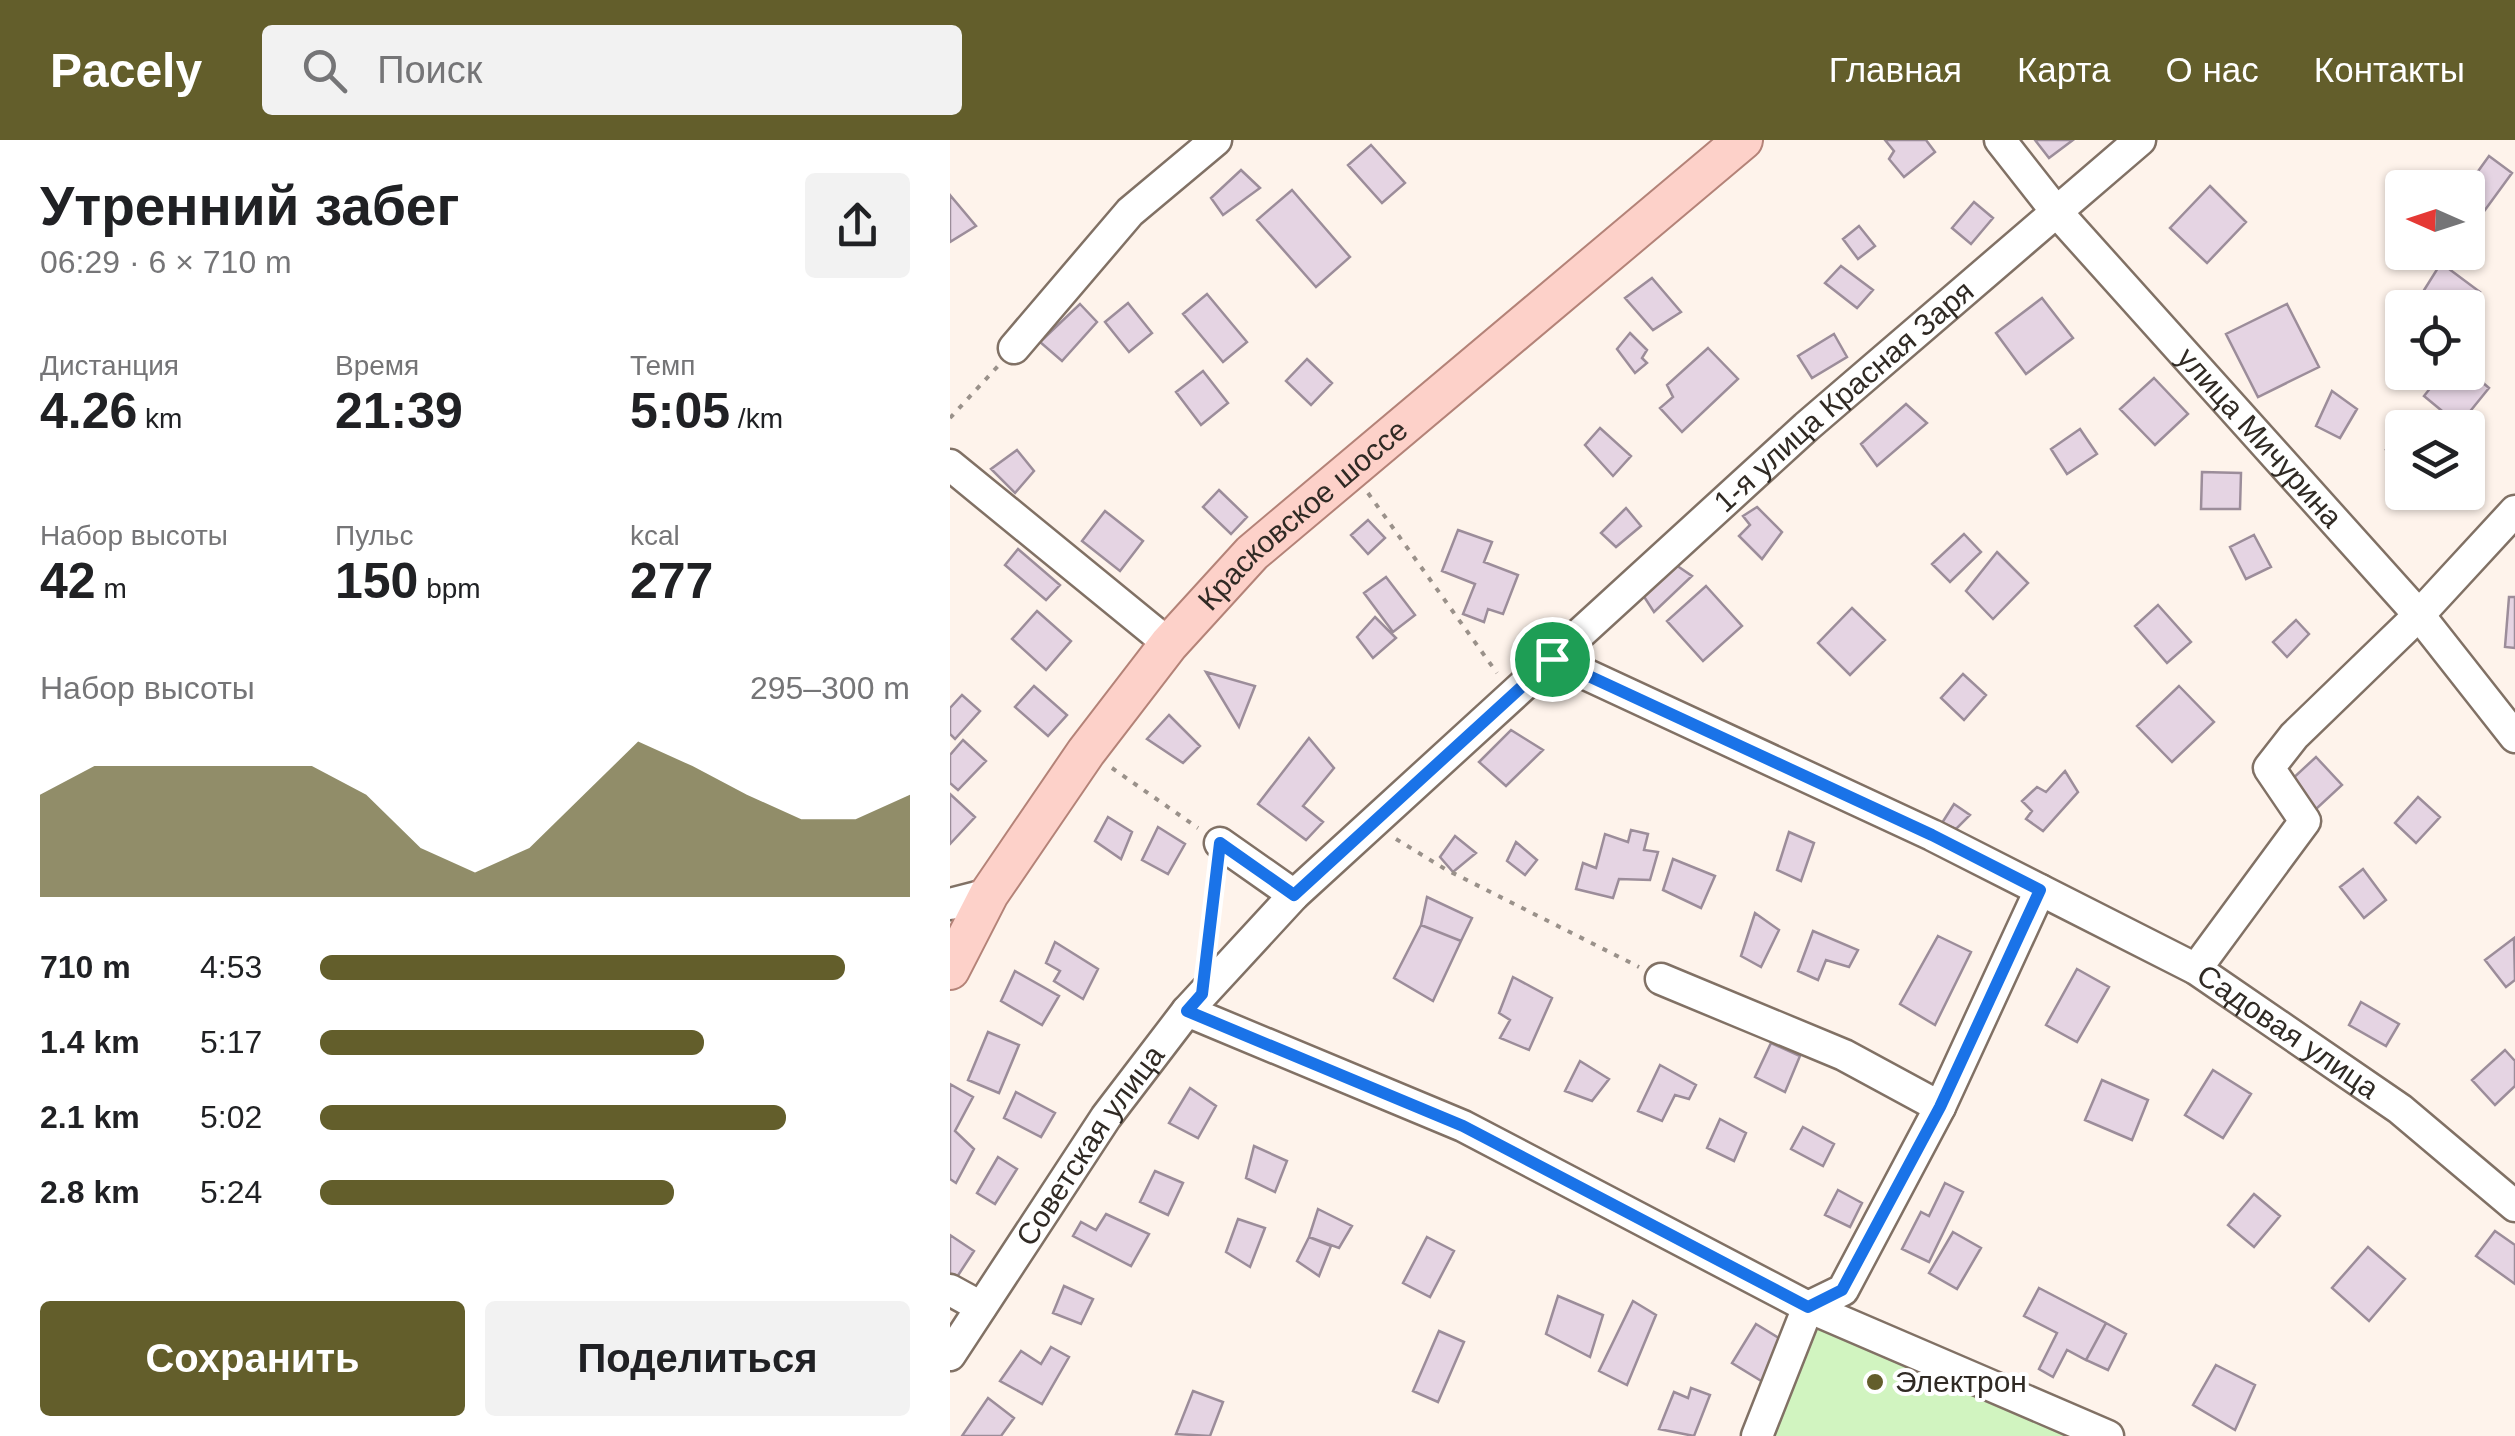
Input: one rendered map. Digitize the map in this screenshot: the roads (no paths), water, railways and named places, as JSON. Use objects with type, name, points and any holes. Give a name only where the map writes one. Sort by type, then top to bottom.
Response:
[{"type":"main road","name":"Красковское шоссе","points":[[950,970],[989,894],[1076,766],[1169,644],[1252,553],[1743,140]]},
{"type":"street","points":[[1014,348],[1130,212],[1216,140]]},
{"type":"street","name":"улица Мичурина","points":[[2000,140],[2056,210],[2419,615],[2515,737]]},
{"type":"street","name":"1-я улица Красная Заря","points":[[1552,659],[1806,427],[2140,140]]},
{"type":"street","points":[[950,466],[1169,644]]},
{"type":"street","points":[[2196,969],[2305,822],[2269,768],[2294,736],[2419,615],[2515,511]]},
{"type":"street","name":"Советская улица","points":[[950,1355],[1106,1117],[1195,1003],[1294,895],[1374,826],[1552,659]]},
{"type":"street","name":"Садовая улица","points":[[1552,659],[1932,835],[2196,969],[2400,1109],[2515,1206]]},
{"type":"street","points":[[1220,843],[1294,895]]},
{"type":"street","points":[[1757,1436],[1812,1318],[1842,1290],[1940,1107],[2040,890]]},
{"type":"street","points":[[950,904],[989,894]]},
{"type":"street","points":[[1662,978],[1844,1055],[1940,1107]]},
{"type":"street","points":[[1195,1003],[1463,1126],[1812,1318],[2101,1435]]},
{"type":"street","points":[[950,1290],[981,1307]]},
{"type":"place","name":"Электрон","points":[[1875,1382]]}]
